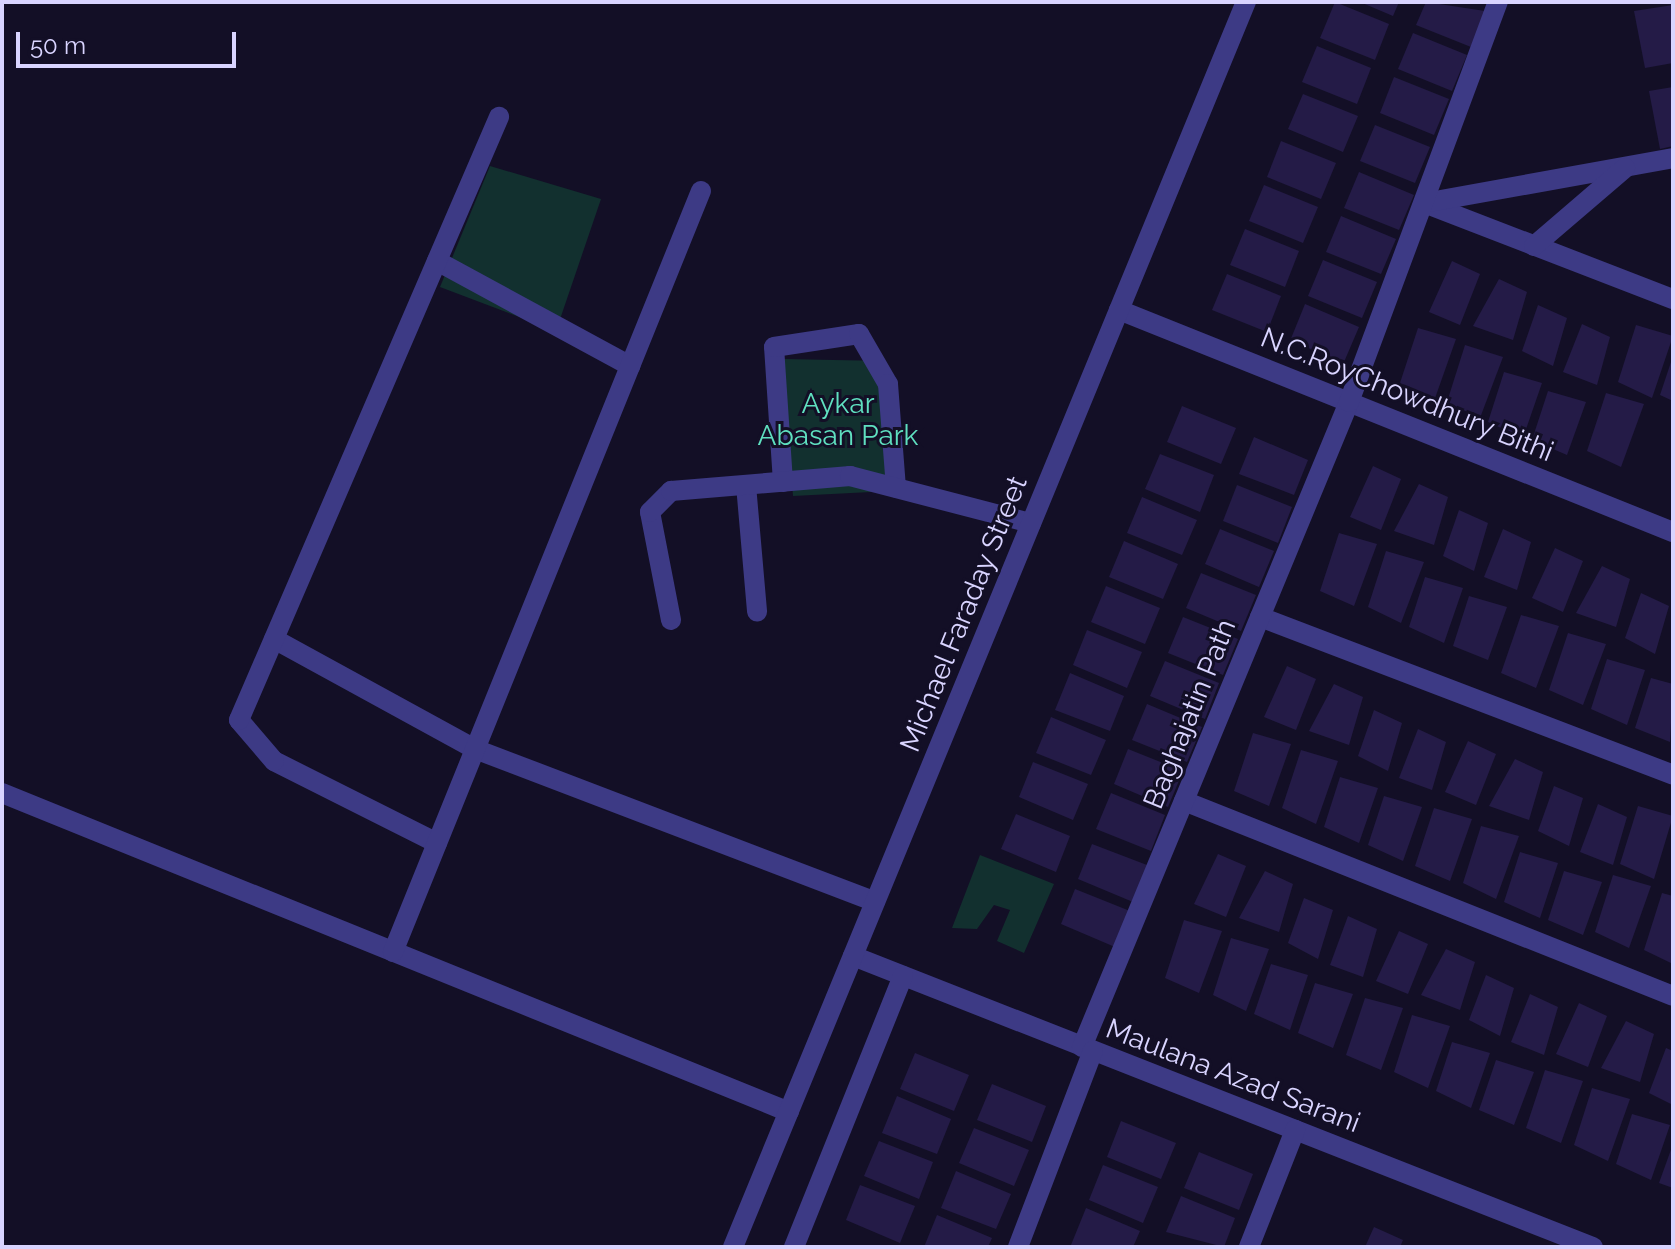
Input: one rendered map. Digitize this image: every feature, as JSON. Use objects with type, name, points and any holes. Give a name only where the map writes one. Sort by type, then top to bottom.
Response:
[{"type":"street","name":"Michael Faraday Street","points":[[733,1247],[1246,2]]},
{"type":"street","name":"Baghajatin Path","points":[[1018,1247],[1088,1049],[1184,801],[1349,402],[1498,2]]},
{"type":"street","points":[[437,843],[274,761],[239,720],[499,117]]},
{"type":"street","points":[[1424,203],[1673,158]]},
{"type":"street","points":[[1534,246],[1627,166]]},
{"type":"street","points":[[393,952],[701,191]]},
{"type":"street","points":[[1424,203],[1673,299]]},
{"type":"street","points":[[437,261],[630,366]]},
{"type":"street","name":"N.C.RoyChowdhury Bithi","points":[[1119,310],[1673,532]]},
{"type":"street","points":[[783,482],[774,347],[859,334],[888,384],[896,488]]},
{"type":"street","points":[[671,620],[650,512],[671,491],[850,476],[1031,523]]},
{"type":"street","points":[[746,485],[757,612]]},
{"type":"street","points":[[1260,617],[1673,775]]},
{"type":"street","points":[[274,639],[475,749],[875,902]]},
{"type":"street","points":[[2,793],[789,1112]]},
{"type":"street","points":[[1184,801],[1673,996]]},
{"type":"street","name":"Maulana Azad Sarani","points":[[853,956],[1593,1247]]},
{"type":"street","points":[[794,1247],[903,976]]},
{"type":"street","points":[[1249,1247],[1295,1130]]},
{"type":"green space","points":[[490,166],[601,199],[556,331],[440,287]]},
{"type":"green space","name":"Aykar Abasan Park","points":[[783,359],[885,361],[890,491],[793,496]]},
{"type":"green space","points":[[980,855],[1054,884],[1024,953],[997,941],[1010,910],[994,905],[977,929],[952,928]]},
{"type":"building","points":[[1335,2],[1389,24],[1375,60],[1320,38]]},
{"type":"building","points":[[1360,2],[1399,2],[1393,16]]},
{"type":"building","points":[[1426,2],[1485,11],[1471,47],[1416,25]]},
{"type":"building","points":[[1673,5],[1673,63],[1645,68],[1634,11]]},
{"type":"building","points":[[1413,33],[1467,55],[1452,91],[1398,69]]},
{"type":"building","points":[[1317,46],[1371,68],[1357,104],[1302,82]]},
{"type":"building","points":[[1394,77],[1449,99],[1434,135],[1380,113]]},
{"type":"building","points":[[1673,87],[1673,146],[1660,149],[1649,91]]},
{"type":"building","points":[[1303,94],[1358,116],[1343,152],[1288,129]]},
{"type":"building","points":[[1375,125],[1430,147],[1415,183],[1360,161]]},
{"type":"building","points":[[1281,141],[1336,163],[1321,199],[1267,177]]},
{"type":"building","points":[[1359,172],[1414,195],[1399,230],[1344,208]]},
{"type":"building","points":[[1264,185],[1318,207],[1303,243],[1249,221]]},
{"type":"building","points":[[1341,216],[1396,239],[1381,274],[1326,252]]},
{"type":"building","points":[[1245,229],[1299,251],[1285,287],[1230,265]]},
{"type":"building","points":[[1323,260],[1377,282],[1362,318],[1308,296]]},
{"type":"building","points":[[1452,261],[1480,274],[1460,325],[1429,312]]},
{"type":"building","points":[[1227,274],[1281,296],[1267,332],[1212,310]]},
{"type":"building","points":[[1499,279],[1527,292],[1513,340],[1473,326]]},
{"type":"building","points":[[1305,304],[1359,327],[1344,362],[1290,341]]},
{"type":"building","points":[[1538,305],[1567,318],[1553,366],[1522,351]]},
{"type":"building","points":[[1582,324],[1610,337],[1597,385],[1563,372]]},
{"type":"building","points":[[1636,325],[1673,336],[1652,398],[1618,382]]},
{"type":"building","points":[[1418,328],[1456,339],[1434,401],[1399,386]]},
{"type":"building","points":[[1465,345],[1503,357],[1480,418],[1447,402]]},
{"type":"building","points":[[1673,356],[1673,401],[1660,395]]},
{"type":"building","points":[[1504,372],[1542,383],[1523,438],[1488,422]]},
{"type":"building","points":[[1548,391],[1586,402],[1567,455],[1532,440]]},
{"type":"building","points":[[1606,393],[1644,404],[1621,467],[1587,451]]},
{"type":"building","points":[[1182,406],[1236,428],[1221,464],[1167,442]]},
{"type":"building","points":[[1254,437],[1308,460],[1294,495],[1239,474]]},
{"type":"building","points":[[1160,454],[1214,475],[1200,512],[1145,489]]},
{"type":"building","points":[[1373,466],[1401,479],[1381,530],[1350,517]]},
{"type":"building","points":[[1419,484],[1448,497],[1434,545],[1394,531]]},
{"type":"building","points":[[1237,485],[1292,507],[1278,543],[1223,521]]},
{"type":"building","points":[[1142,497],[1197,520],[1182,555],[1127,533]]},
{"type":"building","points":[[1459,510],[1488,523],[1474,571],[1443,556]]},
{"type":"building","points":[[1220,529],[1274,551],[1259,587],[1205,564]]},
{"type":"building","points":[[1503,529],[1531,542],[1517,590],[1484,577]]},
{"type":"building","points":[[1339,533],[1377,544],[1354,606],[1320,591]]},
{"type":"building","points":[[1124,541],[1178,564],[1163,599],[1109,577]]},
{"type":"building","points":[[1555,548],[1583,561],[1563,612],[1532,598]]},
{"type":"building","points":[[1386,551],[1424,562],[1401,623],[1368,607]]},
{"type":"building","points":[[1602,566],[1630,579],[1616,627],[1576,613]]},
{"type":"building","points":[[1201,573],[1256,595],[1241,631],[1186,608]]},
{"type":"building","points":[[1425,577],[1463,588],[1444,643],[1409,627]]},
{"type":"building","points":[[1106,586],[1160,608],[1145,644],[1091,622]]},
{"type":"building","points":[[1641,593],[1669,606],[1655,654],[1625,638]]},
{"type":"building","points":[[1469,596],[1507,607],[1488,660],[1453,646]]},
{"type":"building","points":[[1521,615],[1559,626],[1536,688],[1501,673]]},
{"type":"building","points":[[1183,617],[1238,639],[1223,675],[1168,653]]},
{"type":"building","points":[[1087,630],[1142,652],[1127,688],[1073,665]]},
{"type":"building","points":[[1568,633],[1606,644],[1583,705],[1549,690]]},
{"type":"building","points":[[1607,659],[1645,670],[1627,725],[1591,709]]},
{"type":"building","points":[[1165,661],[1219,683],[1205,719],[1150,696]]},
{"type":"building","points":[[1287,666],[1316,679],[1296,730],[1264,717]]},
{"type":"building","points":[[1070,673],[1124,696],[1110,731],[1055,710]]},
{"type":"building","points":[[1651,678],[1673,684],[1670,742],[1635,728]]},
{"type":"building","points":[[1334,684],[1363,697],[1349,745],[1309,731]]},
{"type":"building","points":[[1147,704],[1202,727],[1187,762],[1132,740]]},
{"type":"building","points":[[1374,710],[1402,723],[1388,771],[1358,756]]},
{"type":"building","points":[[1051,717],[1106,740],[1091,775],[1036,753]]},
{"type":"building","points":[[1418,729],[1446,742],[1432,790],[1399,778]]},
{"type":"building","points":[[1253,733],[1291,744],[1269,806],[1234,791]]},
{"type":"building","points":[[1468,741],[1496,754],[1476,805],[1445,792]]},
{"type":"building","points":[[1128,749],[1183,771],[1168,807],[1114,784]]},
{"type":"building","points":[[1301,750],[1338,761],[1316,824],[1282,808]]},
{"type":"building","points":[[1515,759],[1543,772],[1529,820],[1489,806]]},
{"type":"building","points":[[1033,762],[1088,784],[1073,820],[1019,797]]},
{"type":"building","points":[[1340,777],[1378,788],[1359,843],[1324,827]]},
{"type":"building","points":[[1554,786],[1583,798],[1569,846],[1538,831]]},
{"type":"building","points":[[1111,793],[1165,815],[1151,851],[1096,829]]},
{"type":"building","points":[[1384,796],[1422,807],[1403,861],[1368,845]]},
{"type":"building","points":[[1598,804],[1627,817],[1613,865],[1580,852]]},
{"type":"building","points":[[1638,806],[1673,816],[1654,879],[1620,864]]},
{"type":"building","points":[[1434,808],[1472,819],[1450,881],[1415,866]]},
{"type":"building","points":[[1016,814],[1070,836],[1056,872],[1001,849]]},
{"type":"building","points":[[1481,826],[1519,836],[1496,899],[1463,883]]},
{"type":"building","points":[[1092,844],[1147,865],[1133,902],[1078,879]]},
{"type":"building","points":[[1520,852],[1558,863],[1540,918],[1504,902]]},
{"type":"building","points":[[1218,854],[1246,866],[1226,917],[1194,904]]},
{"type":"building","points":[[1265,871],[1293,884],[1279,932],[1239,918]]},
{"type":"building","points":[[1564,871],[1602,882],[1583,935],[1548,920]]},
{"type":"building","points":[[1613,875],[1651,886],[1629,948],[1595,932]]},
{"type":"building","points":[[1075,889],[1130,911],[1115,947],[1061,924]]},
{"type":"building","points":[[1662,893],[1673,896],[1673,964],[1644,950]]},
{"type":"building","points":[[1304,898],[1333,910],[1318,959],[1288,943]]},
{"type":"building","points":[[1348,916],[1377,929],[1363,977],[1330,965]]},
{"type":"building","points":[[1184,920],[1222,931],[1199,993],[1165,978]]},
{"type":"building","points":[[1399,931],[1428,944],[1408,994],[1376,981]]},
{"type":"building","points":[[1231,938],[1269,949],[1246,1011],[1213,995]]},
{"type":"building","points":[[1446,949],[1475,962],[1460,1010],[1421,995]]},
{"type":"building","points":[[1271,964],[1308,975],[1290,1030],[1254,1014]]},
{"type":"building","points":[[1486,975],[1514,988],[1500,1036],[1469,1020]]},
{"type":"building","points":[[1315,983],[1353,994],[1333,1048],[1298,1033]]},
{"type":"building","points":[[1530,994],[1558,1007],[1544,1055],[1511,1042]]},
{"type":"building","points":[[1365,998],[1403,1008],[1381,1070],[1346,1055]]},
{"type":"building","points":[[1579,1003],[1607,1016],[1588,1067],[1556,1054]]},
{"type":"building","points":[[1412,1015],[1450,1026],[1428,1088],[1394,1072]]},
{"type":"building","points":[[1626,1021],[1654,1034],[1640,1082],[1601,1068]]},
{"type":"building","points":[[1452,1042],[1490,1053],[1471,1108],[1436,1091]]},
{"type":"building","points":[[1666,1048],[1673,1051],[1673,1105],[1649,1093]]},
{"type":"building","points":[[915,1053],[969,1075],[954,1111],[900,1089]]},
{"type":"building","points":[[1496,1060],[1534,1072],[1514,1125],[1479,1110]]},
{"type":"building","points":[[1545,1070],[1583,1081],[1561,1143],[1526,1128]]},
{"type":"building","points":[[992,1084],[1046,1106],[1032,1142],[977,1120]]},
{"type":"building","points":[[1592,1088],[1630,1099],[1608,1161],[1574,1145]]},
{"type":"building","points":[[897,1096],[951,1119],[937,1154],[882,1133]]},
{"type":"building","points":[[1632,1114],[1670,1125],[1651,1180],[1616,1164]]},
{"type":"building","points":[[1121,1121],[1176,1143],[1161,1179],[1107,1157]]},
{"type":"building","points":[[974,1128],[1029,1150],[1014,1186],[959,1163]]},
{"type":"building","points":[[879,1141],[933,1162],[919,1199],[864,1176]]},
{"type":"building","points":[[1673,1144],[1673,1188],[1659,1183]]},
{"type":"building","points":[[1199,1152],[1253,1174],[1239,1210],[1184,1188]]},
{"type":"building","points":[[1103,1165],[1158,1187],[1143,1223],[1089,1200]]},
{"type":"building","points":[[956,1171],[1011,1194],[996,1229],[941,1208]]},
{"type":"building","points":[[860,1185],[915,1206],[900,1243],[846,1220]]},
{"type":"building","points":[[1181,1196],[1235,1218],[1224,1247],[1166,1232]]},
{"type":"building","points":[[1086,1208],[1140,1231],[1133,1247],[1071,1245]]},
{"type":"building","points":[[937,1215],[992,1238],[988,1247],[924,1247]]},
{"type":"building","points":[[1374,1227],[1403,1240],[1400,1247],[1365,1247]]}]
